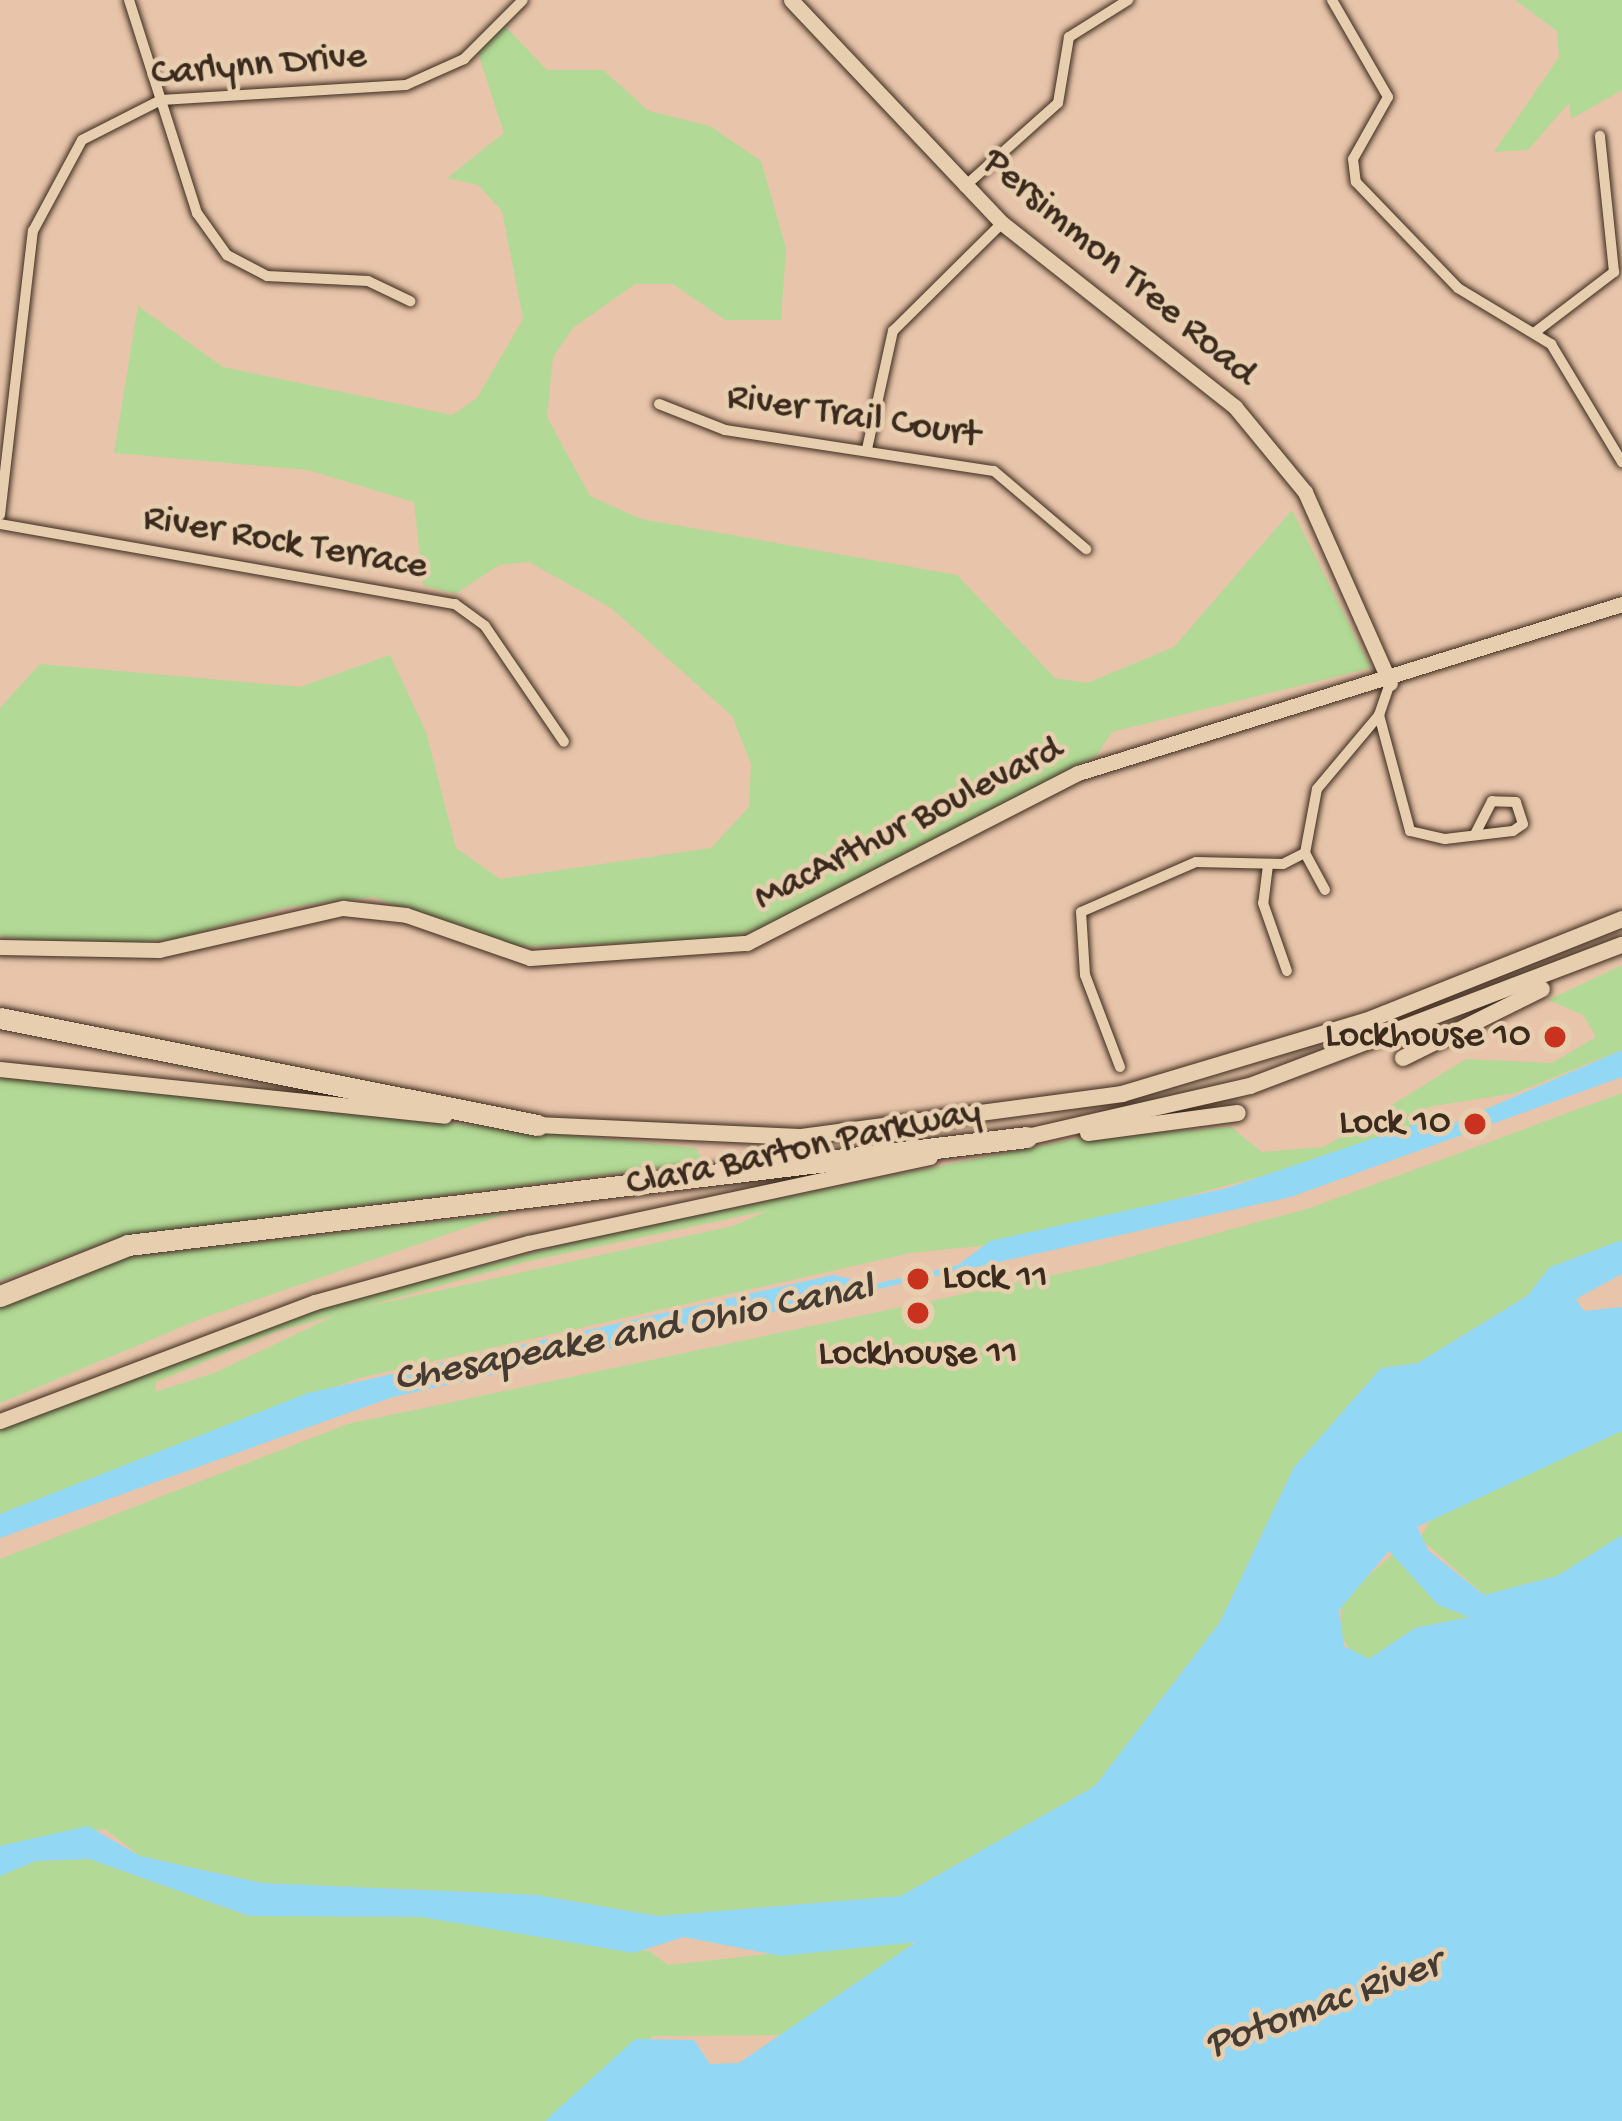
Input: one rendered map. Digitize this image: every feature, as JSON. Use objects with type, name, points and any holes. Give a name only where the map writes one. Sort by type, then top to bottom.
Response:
[{"type":"highway","points":[[0,1018],[537,1125]]},
{"type":"highway","points":[[0,1296],[128,1245],[1027,1137]]},
{"type":"main road","name":"Persimmon Tree Road","points":[[791,0],[1002,223],[1235,407],[1305,492],[1390,683]]},
{"type":"main road","name":"MacArthur Boulevard","points":[[0,946],[159,950],[343,908],[406,915],[530,958],[704,951],[790,927],[1078,773],[1390,683],[1622,604]]},
{"type":"main road","name":"Clara Barton Parkway","points":[[0,1069],[537,1125],[800,1137],[1123,1094],[1366,1021],[1622,919]]},
{"type":"main road","name":"Clara Barton Parkway","points":[[0,1420],[315,1302],[528,1243],[1250,1086],[1622,947]]},
{"type":"main road","points":[[1403,1058],[1622,947]]},
{"type":"main road","points":[[1027,1137],[1238,1113]]},
{"type":"street","points":[[129,0],[196,213],[227,254],[267,276],[368,281],[410,302]]},
{"type":"street","name":"Carlynn Drive","points":[[0,520],[39,206],[82,140],[161,100],[406,85],[464,59],[523,0]]},
{"type":"street","points":[[964,187],[1058,104],[1069,37],[1128,0]]},
{"type":"street","points":[[1332,0],[1388,97],[1353,159],[1356,182],[1458,288],[1534,333],[1567,365],[1622,462]]},
{"type":"street","points":[[1534,333],[1614,272],[1600,136]]},
{"type":"street","points":[[867,449],[892,331],[1002,223]]},
{"type":"street","name":"River Trail Court","points":[[659,404],[683,422],[994,471],[1086,550]]},
{"type":"street","name":"River Rock Terrace","points":[[0,520],[454,604],[485,626],[564,742]]},
{"type":"street","points":[[1325,890],[1305,854],[1317,789],[1379,715],[1390,683]]},
{"type":"street","points":[[1379,715],[1410,832],[1476,833],[1520,828],[1516,802],[1492,801],[1476,833]]},
{"type":"street","points":[[1120,1067],[1085,975],[1081,912],[1196,862],[1268,865],[1305,854]]},
{"type":"street","points":[[1268,865],[1263,903],[1287,970]]},
{"type":"green space","points":[[1515,0],[1622,0],[1622,90],[1571,119],[1569,103],[1528,150],[1494,152],[1559,57],[1557,31]]},
{"type":"green space","points":[[501,22],[547,70],[603,70],[649,111],[710,126],[761,161],[786,248],[781,320],[725,320],[673,284],[635,284],[573,328],[553,357],[547,417],[590,496],[641,519],[957,575],[1055,678],[1087,683],[1174,647],[1292,510],[1371,668],[1112,732],[1096,756],[779,923],[722,940],[510,947],[374,897],[287,907],[177,939],[69,950],[0,936],[0,708],[40,664],[300,687],[390,655],[426,732],[456,848],[500,879],[711,848],[749,807],[751,764],[732,716],[611,608],[529,562],[499,565],[455,594],[423,585],[414,502],[308,470],[114,453],[138,306],[223,367],[452,415],[477,398],[523,319],[502,211],[478,185],[447,178],[504,133],[476,47]]},
{"type":"green space","points":[[1622,965],[1622,1050],[1515,1093],[1428,1107],[1417,1124],[1321,1160],[1018,1242],[911,1253],[359,1378],[0,1514],[0,1428],[324,1306],[617,1231],[1075,1139],[1231,1127],[1262,1152],[1324,1147],[1466,1059],[1552,1063],[1596,1037],[1583,1015],[1548,1000]],"holes":[[[770,1210],[733,1226],[360,1308],[525,1262]],[[336,1315],[217,1372],[155,1392],[156,1382],[275,1332]]]},
{"type":"green space","points":[[0,1077],[696,1148],[704,1162],[117,1238],[0,1281]]},
{"type":"green space","points":[[1622,1093],[1622,1240],[1550,1267],[1527,1296],[1418,1363],[1381,1368],[1294,1467],[1220,1622],[1095,1786],[901,1896],[658,1916],[537,1895],[262,1883],[140,1856],[105,1829],[0,1846],[0,1559],[348,1424],[1101,1265],[1310,1208]]},
{"type":"green space","points":[[509,1213],[203,1318],[0,1403],[0,1305],[112,1259]]},
{"type":"green space","points":[[1622,1431],[1622,1535],[1557,1576],[1484,1595],[1420,1538],[1435,1512]]},
{"type":"green space","points":[[1397,1551],[1438,1605],[1470,1617],[1415,1628],[1369,1659],[1353,1655],[1340,1634],[1342,1598]]},
{"type":"green space","points":[[89,1859],[249,1916],[421,1917],[649,1951],[668,1965],[907,1939],[916,1948],[789,2035],[653,2036],[545,2121],[0,2121],[0,1876],[36,1861]]},
{"type":"water","name":"Chesapeake and Ohio Canal","points":[[1622,1050],[1622,1077],[1291,1197],[393,1397],[0,1538],[0,1514],[308,1393],[833,1275],[875,1284],[958,1265],[990,1241],[1227,1188],[1422,1122],[1431,1133]]},
{"type":"water","name":"Potomac River","points":[[1622,1240],[1622,1274],[1576,1299],[1584,1311],[1622,1307],[1622,1431],[1417,1527],[1429,1551],[1484,1595],[1557,1576],[1622,1535],[1622,2121],[545,2121],[635,2039],[694,2040],[710,2064],[739,2063],[916,1942],[781,1956],[684,1937],[633,1953],[421,1917],[249,1916],[89,1859],[36,1861],[0,1876],[0,1846],[88,1826],[140,1856],[262,1883],[537,1895],[658,1916],[901,1896],[1095,1786],[1220,1622],[1294,1467],[1381,1368],[1418,1363],[1527,1296],[1550,1267]],"holes":[[[1389,1551],[1438,1605],[1469,1617],[1415,1628],[1369,1659],[1344,1646],[1339,1610]]]},
{"type":"place","name":"Lockhouse 10","points":[[1555,1037]]},
{"type":"place","name":"Lock 10","points":[[1475,1124]]},
{"type":"place","name":"Lock 11","points":[[918,1279]]},
{"type":"place","name":"Lockhouse 11","points":[[918,1313]]}]
